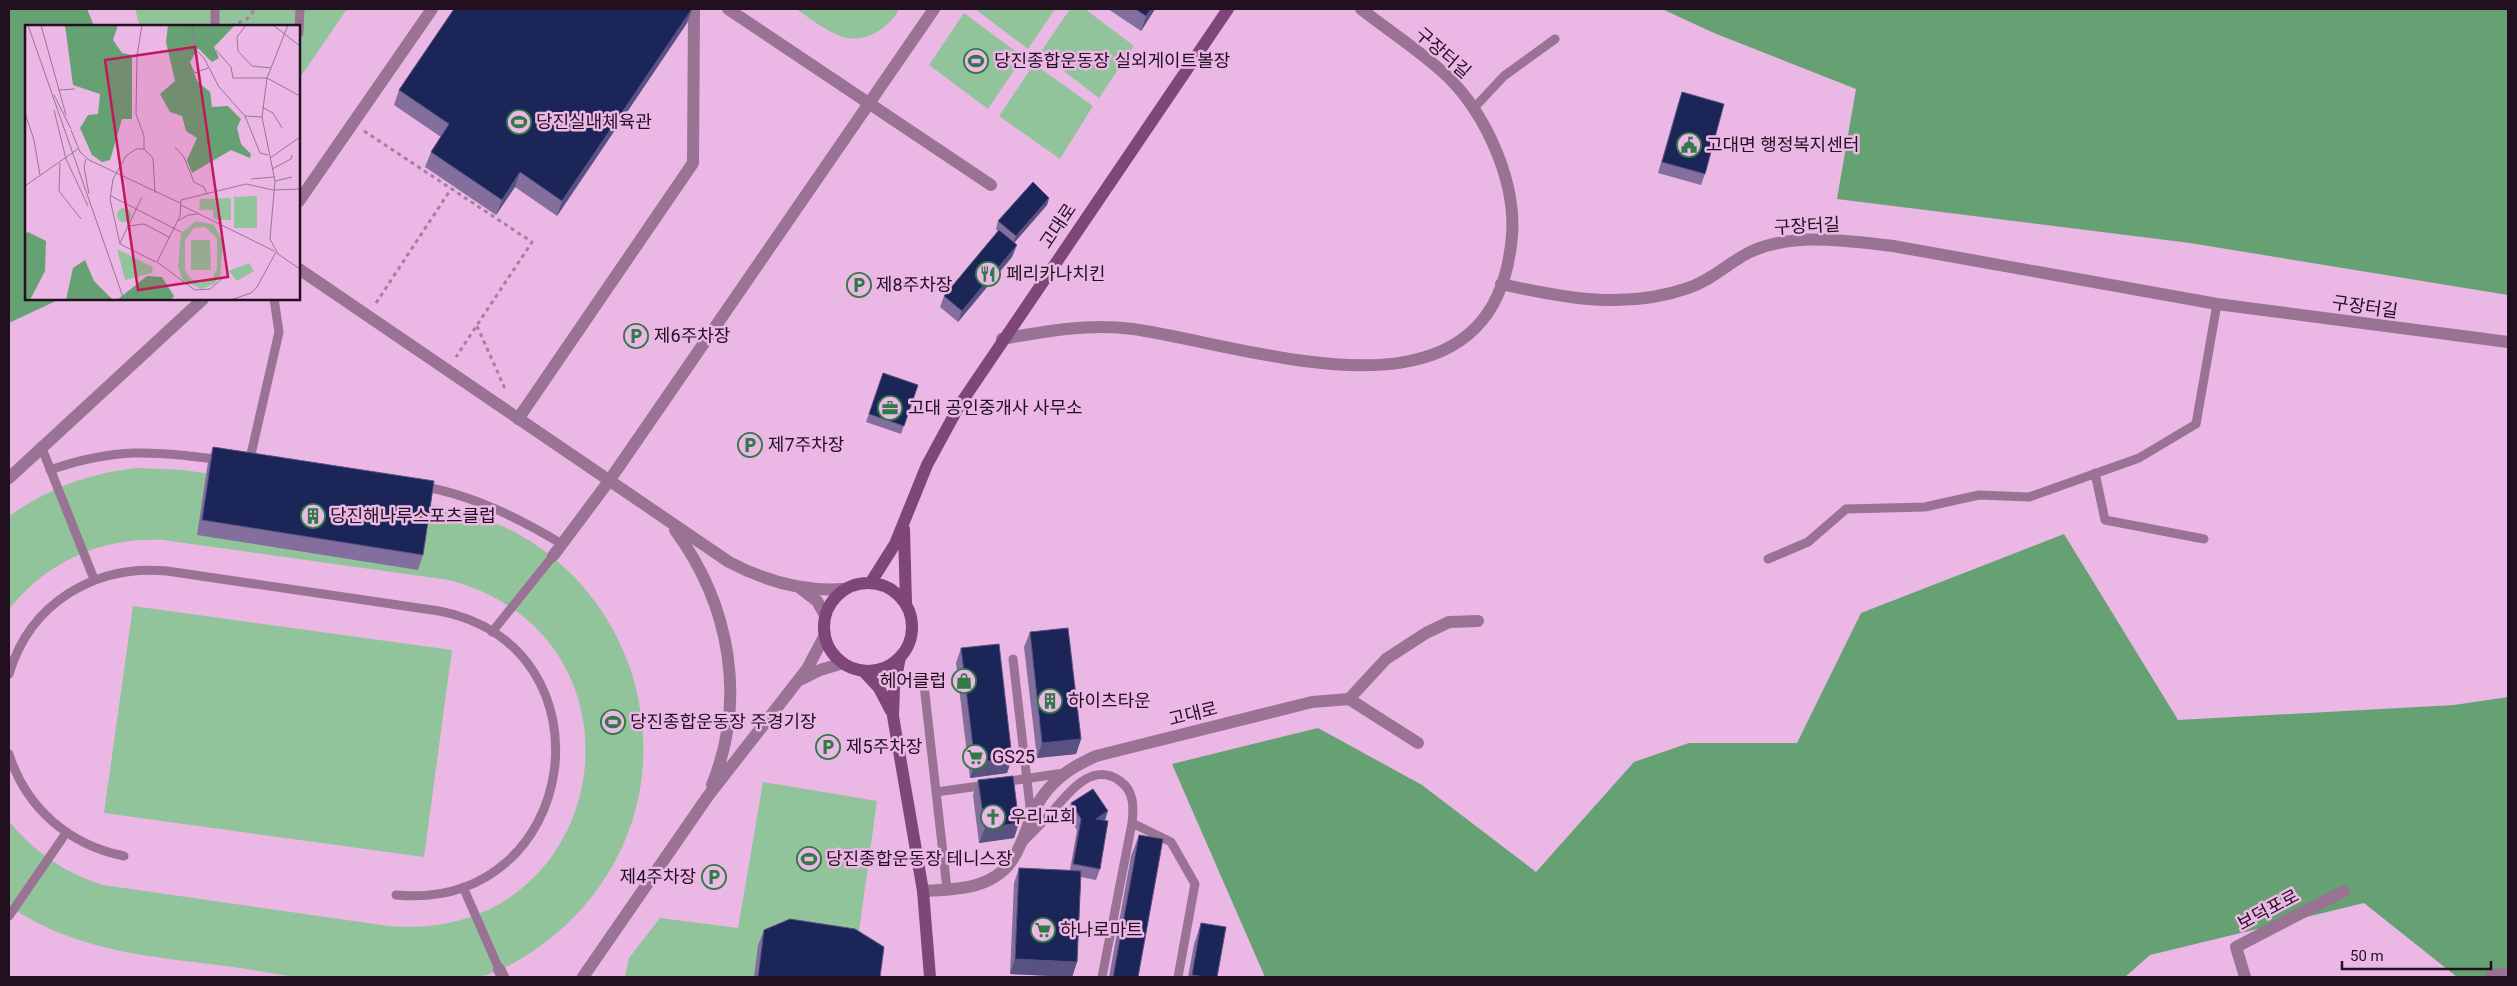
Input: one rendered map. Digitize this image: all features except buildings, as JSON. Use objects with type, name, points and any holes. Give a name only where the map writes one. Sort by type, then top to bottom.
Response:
[{"type":"street","points":[[300,200],[432,9]]},
{"type":"street","points":[[518,419],[693,163],[694,9]]},
{"type":"street","points":[[728,9],[991,185]]},
{"type":"street","points":[[552,556],[609,481],[934,9]]},
{"type":"street","name":"고대로","points":[[905,524],[920,481],[944,431],[1002,339],[1228,9]]},
{"type":"street","name":"구장터길","points":[[1361,9],[1436,66],[1463,94],[1474,109],[1503,170],[1512,206],[1510,252],[1502,284],[1581,300],[1642,299],[1688,289],[1708,280],[1750,252],[1768,246],[1809,241],[1843,241],[1902,248],[2217,304],[2508,342]]},
{"type":"street","points":[[300,270],[671,524],[741,568],[800,588],[844,589],[871,582],[892,589],[906,604]]},
{"type":"street","points":[[1002,339],[1046,330],[1100,326],[1133,329],[1246,351],[1330,364],[1373,367],[1392,365],[1440,353],[1468,336],[1490,308],[1502,284]]},
{"type":"street","points":[[9,478],[41,446],[202,300]]},
{"type":"street","points":[[671,524],[694,558],[714,601],[720,617],[730,665],[728,725],[716,776],[708,796]]},
{"type":"street","points":[[871,582],[905,524]]},
{"type":"street","points":[[863,671],[883,668],[900,657],[912,635],[912,622],[906,604],[905,524]]},
{"type":"street","points":[[800,588],[816,601],[826,616]]},
{"type":"street","points":[[582,977],[708,796],[807,669],[825,635],[826,616],[830,603],[844,589]]},
{"type":"street","points":[[1418,743],[1350,699],[1386,659],[1426,633],[1449,622],[1478,621]]},
{"type":"street","points":[[825,635],[832,651],[844,663],[863,671],[880,688],[893,716]]},
{"type":"street","points":[[900,657],[894,688],[893,716],[923,891],[930,977]]},
{"type":"street","points":[[794,685],[820,670],[844,663]]},
{"type":"street","name":"고대로","points":[[923,891],[976,886],[1006,867],[1024,842],[1041,798],[1055,780],[1072,766],[1096,756],[1312,702],[1350,699]]},
{"type":"street","name":"보덕포로","points":[[2245,977],[2236,947],[2344,891]]},
{"type":"street","points":[[2491,977],[2496,974],[2508,974]]},
{"type":"lane","points":[[215,9],[215,25]]},
{"type":"lane","points":[[299,25],[300,9]]},
{"type":"lane","points":[[1474,109],[1504,76],[1555,39]]},
{"type":"lane","points":[[239,462],[254,464],[279,332],[274,300]]},
{"type":"lane","points":[[1768,560],[1808,542],[1846,509],[1925,507],[1979,495],[2029,497],[2138,458],[2196,424],[2217,304]]},
{"type":"lane","points":[[41,446],[94,579]]},
{"type":"lane","points":[[50,470],[86,458],[133,452],[161,452],[230,461]]},
{"type":"lane","points":[[2095,473],[2105,520],[2204,539]]},
{"type":"lane","points":[[415,485],[470,498],[500,509],[562,544]]},
{"type":"lane","points":[[492,632],[552,556]]},
{"type":"lane","points":[[9,674],[19,647],[43,613],[63,596],[94,579],[131,570],[167,571],[444,612],[474,622],[492,632],[524,660],[545,696],[555,731],[556,768],[547,804],[526,841],[496,870],[463,887],[438,894],[396,895]]},
{"type":"lane","points":[[1013,659],[1032,818]]},
{"type":"lane","points":[[924,685],[947,889]]},
{"type":"lane","points":[[9,754],[18,779],[32,801],[50,820],[66,833],[94,848],[124,856]]},
{"type":"lane","points":[[936,792],[1064,773]]},
{"type":"lane","points":[[1024,842],[1074,786],[1094,775],[1110,775],[1124,784],[1133,804],[1132,823],[1102,977]]},
{"type":"lane","points":[[1132,823],[1171,842],[1195,884],[1178,977]]},
{"type":"lane","points":[[9,916],[66,833]]},
{"type":"lane","points":[[463,887],[501,973]]},
{"type":"path","points":[[233,25],[248,19],[255,9]]},
{"type":"path","points":[[352,124],[532,242],[447,370]]},
{"type":"path","points":[[368,316],[451,189]]},
{"type":"path","points":[[477,326],[507,393]]},
{"type":"green space","points":[[9,9],[87,9],[94,25],[25,25],[25,300],[58,300],[9,323]]},
{"type":"green space","points":[[135,9],[347,9],[300,78],[300,25],[140,25]]},
{"type":"green space","points":[[796,9],[899,9],[882,29],[866,37],[849,38],[840,36],[823,27]]},
{"type":"green space","name":"당진종합운동장 실외게이트볼장","points":[[975,9],[1055,9],[1028,49]]},
{"type":"green space","name":"당진종합운동장 실외게이트볼장","points":[[1070,9],[1085,9],[1134,46],[1099,98],[1040,53]]},
{"type":"green space","points":[[1662,9],[2508,9],[2508,295],[2190,243],[1837,199],[1856,89],[1714,33]]},
{"type":"green space","name":"당진종합운동장 실외게이트볼장","points":[[964,13],[1023,57],[988,109],[929,65]]},
{"type":"green space","name":"당진종합운동장 실외게이트볼장","points":[[1034,64],[1093,106],[1060,159],[999,116]]},
{"type":"green space","name":"당진종합운동장 주경기장","points":[[139,468],[183,470],[443,507],[511,530],[565,568],[607,619],[633,677],[643,740],[637,805],[612,867],[568,923],[549,940],[526,956],[501,969],[477,977],[316,978],[286,976],[120,951],[64,935],[36,922],[9,906],[9,821],[29,842],[51,860],[63,868],[103,885],[389,926],[464,919],[522,888],[562,840],[583,782],[583,720],[562,661],[517,612],[449,580],[163,540],[140,540],[97,548],[77,555],[41,578],[24,592],[9,609],[9,516],[39,498],[71,483],[104,473]]},
{"type":"green space","points":[[2064,534],[2178,720],[2454,705],[2508,697],[2508,977],[2457,977],[2364,903],[2150,955],[2125,977],[1265,977],[1172,764],[1318,728],[1422,785],[1536,872],[1634,762],[1689,743],[1797,743],[1861,613]]},
{"type":"green space","points":[[133,606],[452,650],[424,857],[104,813]]},
{"type":"green space","name":"당진종합운동장 테니스장","points":[[763,782],[877,801],[858,939],[866,977],[625,977],[629,958],[660,918],[738,928]]},
{"type":"place","name":"당진종합운동장 실외게이트볼장","points":[[976,61]]},
{"type":"place","name":"당진실내체육관","points":[[519,122]]},
{"type":"place","name":"고대면 행정복지센터","points":[[1689,145]]},
{"type":"place","name":"페리카나치킨","points":[[988,274]]},
{"type":"place","name":"제8주차장","points":[[859,285]]},
{"type":"place","name":"제6주차장","points":[[636,336]]},
{"type":"place","name":"고대 공인중개사 사무소","points":[[890,408]]},
{"type":"place","name":"제7주차장","points":[[750,445]]},
{"type":"place","name":"당진해나루스포츠클럽","points":[[313,516]]},
{"type":"place","name":"헤어클럽","points":[[964,681]]},
{"type":"place","name":"하이츠타운","points":[[1050,701]]},
{"type":"place","name":"당진종합운동장 주경기장","points":[[613,722]]},
{"type":"place","name":"제5주차장","points":[[828,747]]},
{"type":"place","name":"GS25","points":[[975,757]]},
{"type":"place","name":"우리교회","points":[[993,817]]},
{"type":"place","name":"당진종합운동장 테니스장","points":[[809,859]]},
{"type":"place","name":"제4주차장","points":[[714,877]]},
{"type":"place","name":"하나로마트","points":[[1043,930]]}]
